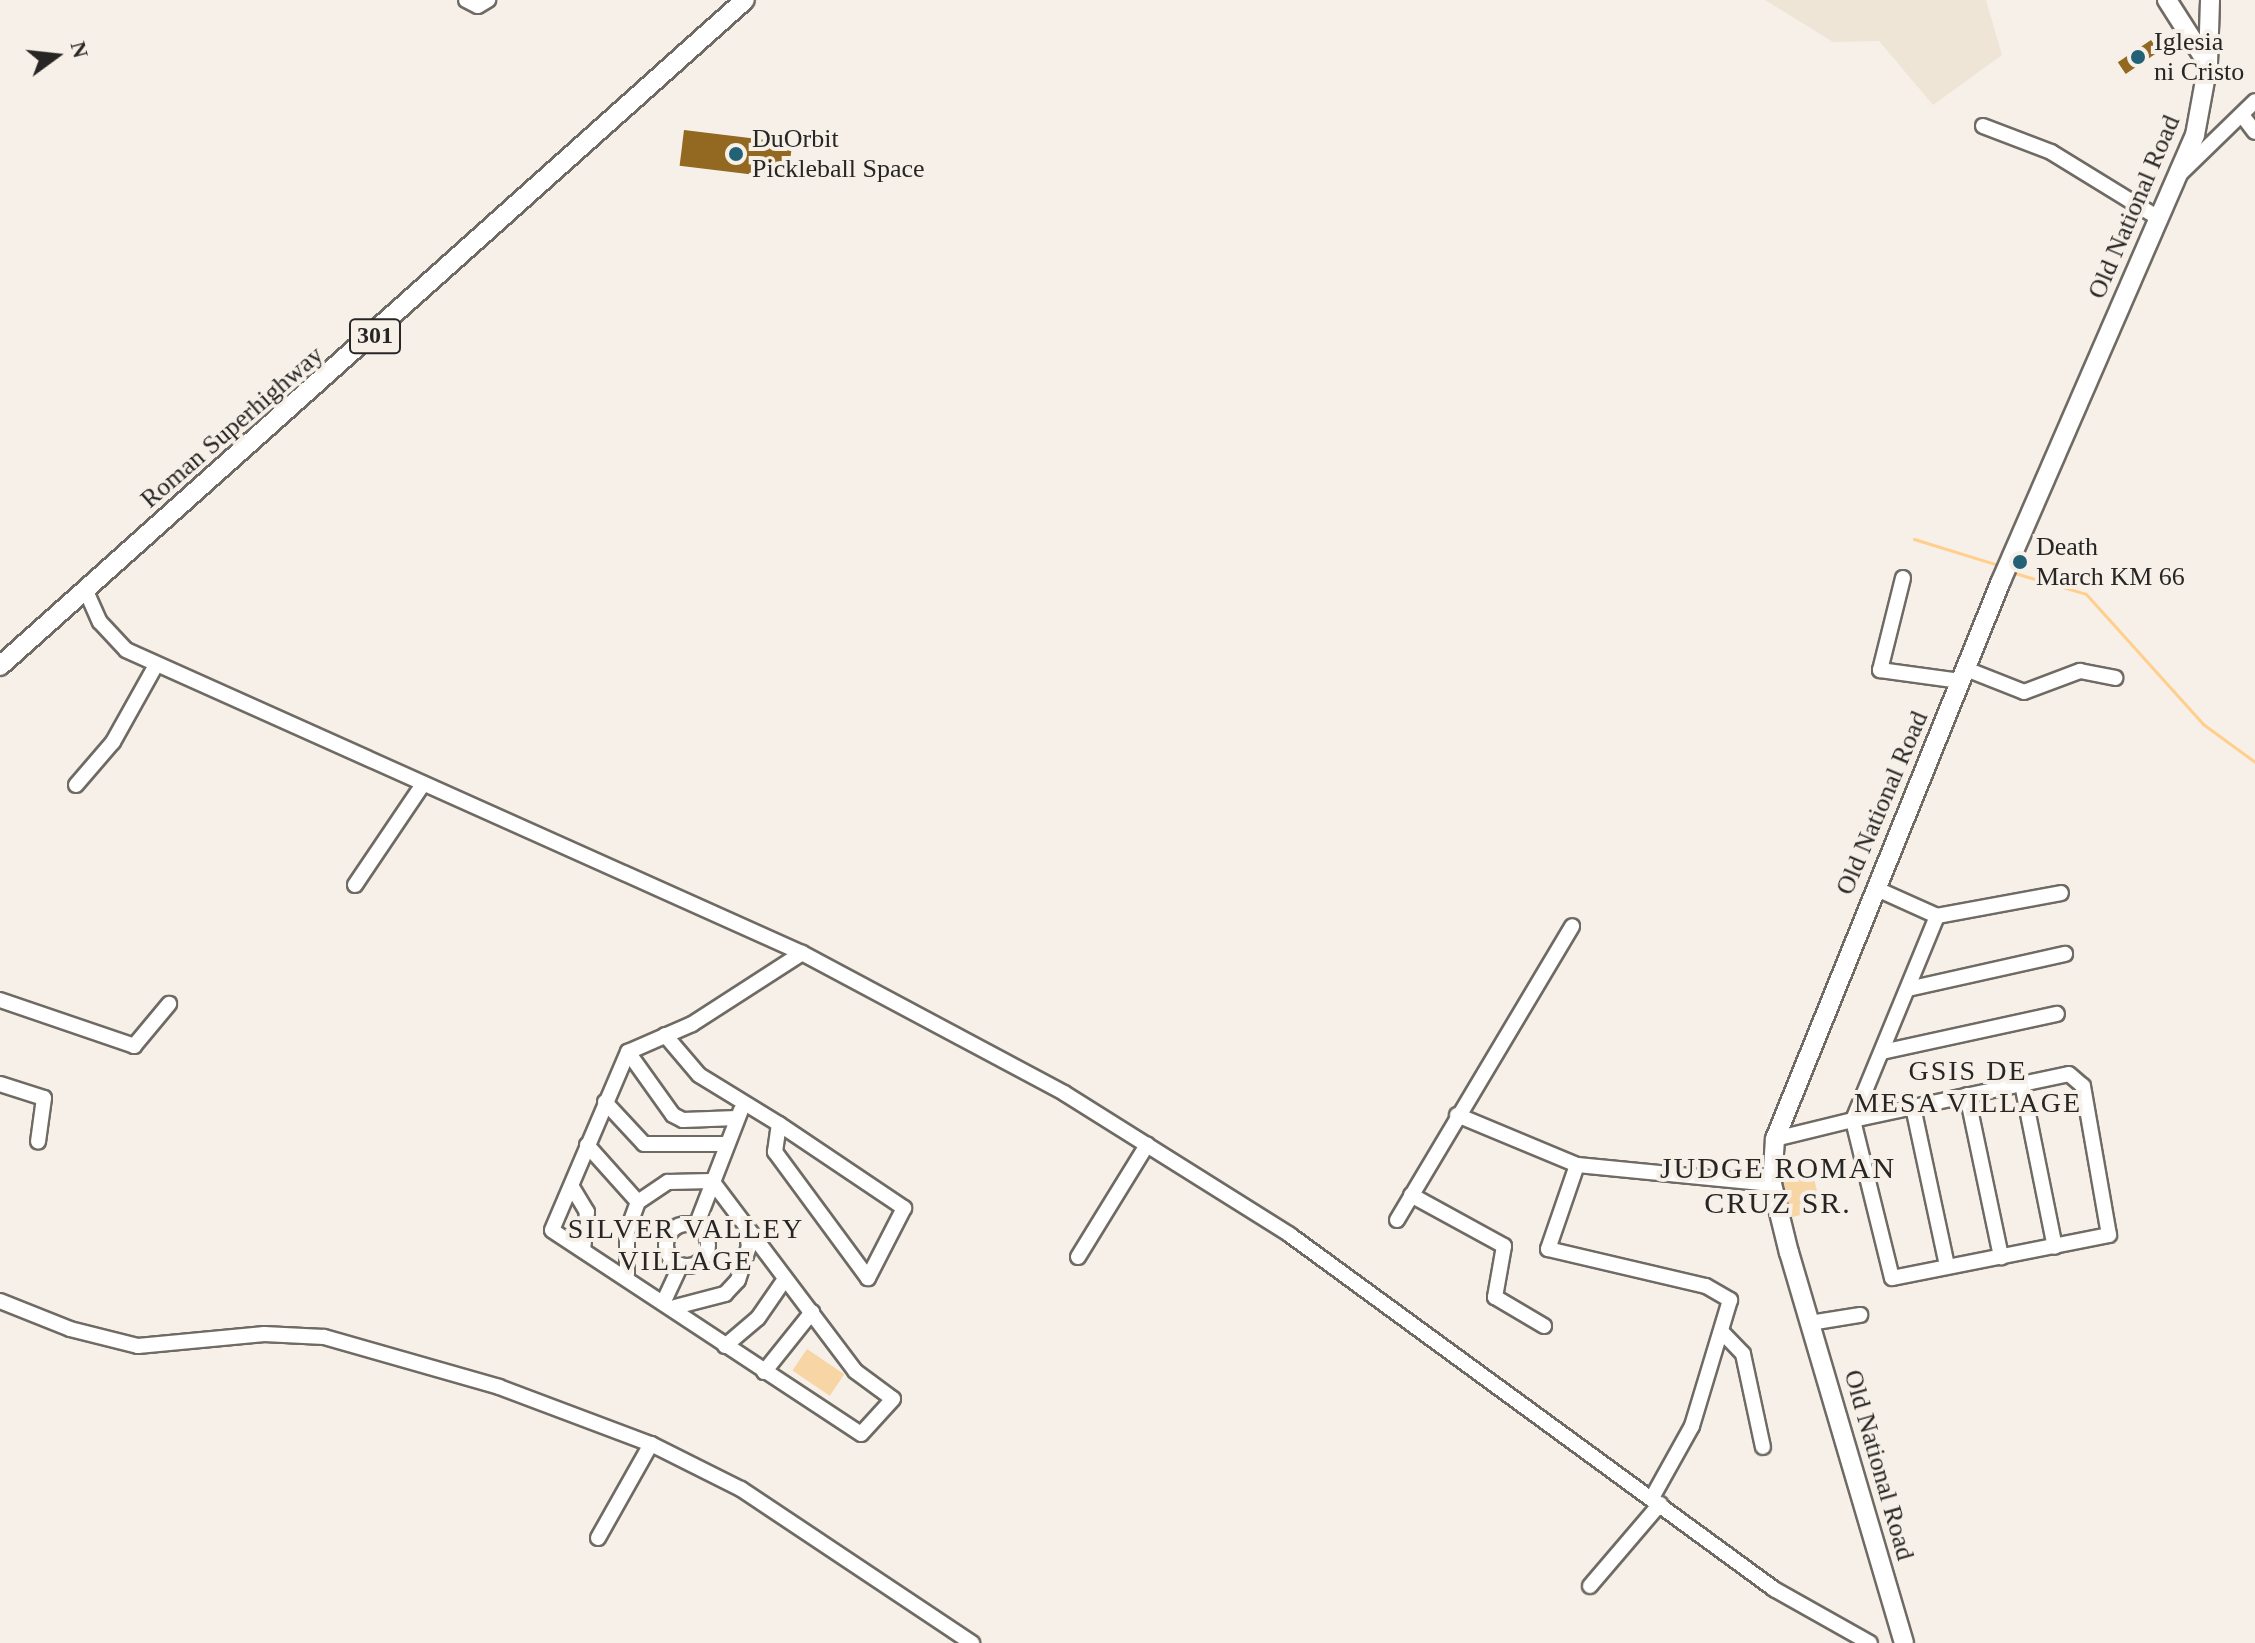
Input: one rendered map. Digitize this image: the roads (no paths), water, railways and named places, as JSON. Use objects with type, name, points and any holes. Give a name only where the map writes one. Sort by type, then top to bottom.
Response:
[{"type":"main road","points":[[2167,0],[2208,64]]},
{"type":"main road","name":"Old National Road","points":[[1904,1643],[1772,1184],[1775,1139],[2009,561],[2179,174],[2202,108],[2208,64],[2210,0]]},
{"type":"main road","name":"Roman Superhighway","points":[[0,666],[736,3]]},
{"type":"street","points":[[466,0],[478,6],[488,0]]},
{"type":"street","points":[[2179,174],[2255,101]]},
{"type":"street","points":[[2242,115],[2255,132]]},
{"type":"street","points":[[1983,126],[2051,152],[2160,219]]},
{"type":"street","points":[[1903,578],[1880,670],[1963,675],[2024,692],[2080,671],[2115,678]]},
{"type":"street","points":[[86,591],[109,634],[156,665],[802,953],[956,1031],[1290,1235],[1774,1589],[1870,1643]]},
{"type":"street","points":[[76,785],[113,742],[156,665]]},
{"type":"street","points":[[355,885],[423,784]]},
{"type":"street","points":[[1875,888],[1937,916],[2061,893]]},
{"type":"street","points":[[1775,1139],[1853,1120],[1967,1095],[2073,1076],[2083,1086],[2109,1235],[1892,1278],[1853,1120],[1937,916]]},
{"type":"street","points":[[1397,1220],[1572,926]]},
{"type":"street","points":[[712,1181],[855,1371],[893,1397],[861,1434],[725,1346],[627,1274],[552,1230],[628,1052],[665,1035],[802,953]]},
{"type":"street","points":[[1908,989],[2065,954]]},
{"type":"street","points":[[0,1000],[134,1046],[169,1004]]},
{"type":"street","points":[[1882,1052],[2057,1014]]},
{"type":"street","points":[[665,1035],[699,1075],[779,1124],[904,1208],[868,1278],[775,1152],[779,1124]]},
{"type":"street","points":[[628,1052],[683,1120],[737,1118]]},
{"type":"street","points":[[0,1084],[44,1098],[38,1142]]},
{"type":"street","points":[[2022,1084],[2055,1247]]},
{"type":"street","points":[[1967,1095],[2001,1257]]},
{"type":"street","points":[[605,1102],[644,1144],[727,1144]]},
{"type":"street","points":[[696,1226],[676,1226],[667,1237],[669,1257],[680,1266],[694,1266],[708,1250],[696,1226],[744,1103]]},
{"type":"street","points":[[1913,1107],[1947,1266]]},
{"type":"street","points":[[1457,1115],[1577,1165],[1772,1184]]},
{"type":"street","points":[[587,1145],[638,1202]]},
{"type":"street","points":[[1078,1257],[1147,1145]]},
{"type":"street","points":[[1577,1165],[1548,1249],[1725,1293],[1729,1309],[1692,1426],[1656,1501],[1590,1586]]},
{"type":"street","points":[[627,1274],[627,1232],[638,1202],[668,1182],[712,1181]]},
{"type":"street","points":[[572,1187],[587,1212],[583,1250]]},
{"type":"street","points":[[1411,1195],[1504,1246],[1495,1297],[1544,1326]]},
{"type":"street","points":[[670,1304],[725,1294],[738,1280],[749,1247],[746,1224]]},
{"type":"street","points":[[670,1304],[680,1266]]},
{"type":"street","points":[[725,1346],[758,1318],[785,1279]]},
{"type":"street","points":[[0,1301],[70,1329],[138,1346],[280,1334],[368,1346],[651,1444],[754,1498],[972,1643]]},
{"type":"street","points":[[764,1372],[812,1312]]},
{"type":"street","points":[[1810,1323],[1860,1315]]},
{"type":"street","points":[[1722,1332],[1736,1340],[1743,1354],[1763,1447]]},
{"type":"street","points":[[598,1538],[651,1444]]},
{"type":"waterway","points":[[1914,539],[2001,566]]},
{"type":"waterway","points":[[2011,572],[2086,594],[2203,724],[2255,762]]},
{"type":"place","name":"Iglesia ni Cristo","points":[[2138,57]]},
{"type":"place","name":"DuOrbit Pickleball Space","points":[[736,154]]},
{"type":"place","name":"Death March KM 66","points":[[2020,562]]},
{"type":"district","name":"GSIS DE MESA VILLAGE","points":[[1968,1087]]},
{"type":"district","name":"JUDGE ROMAN CRUZ SR.","points":[[1778,1185]]},
{"type":"district","name":"SILVER VALLEY VILLAGE","points":[[686,1245]]}]
